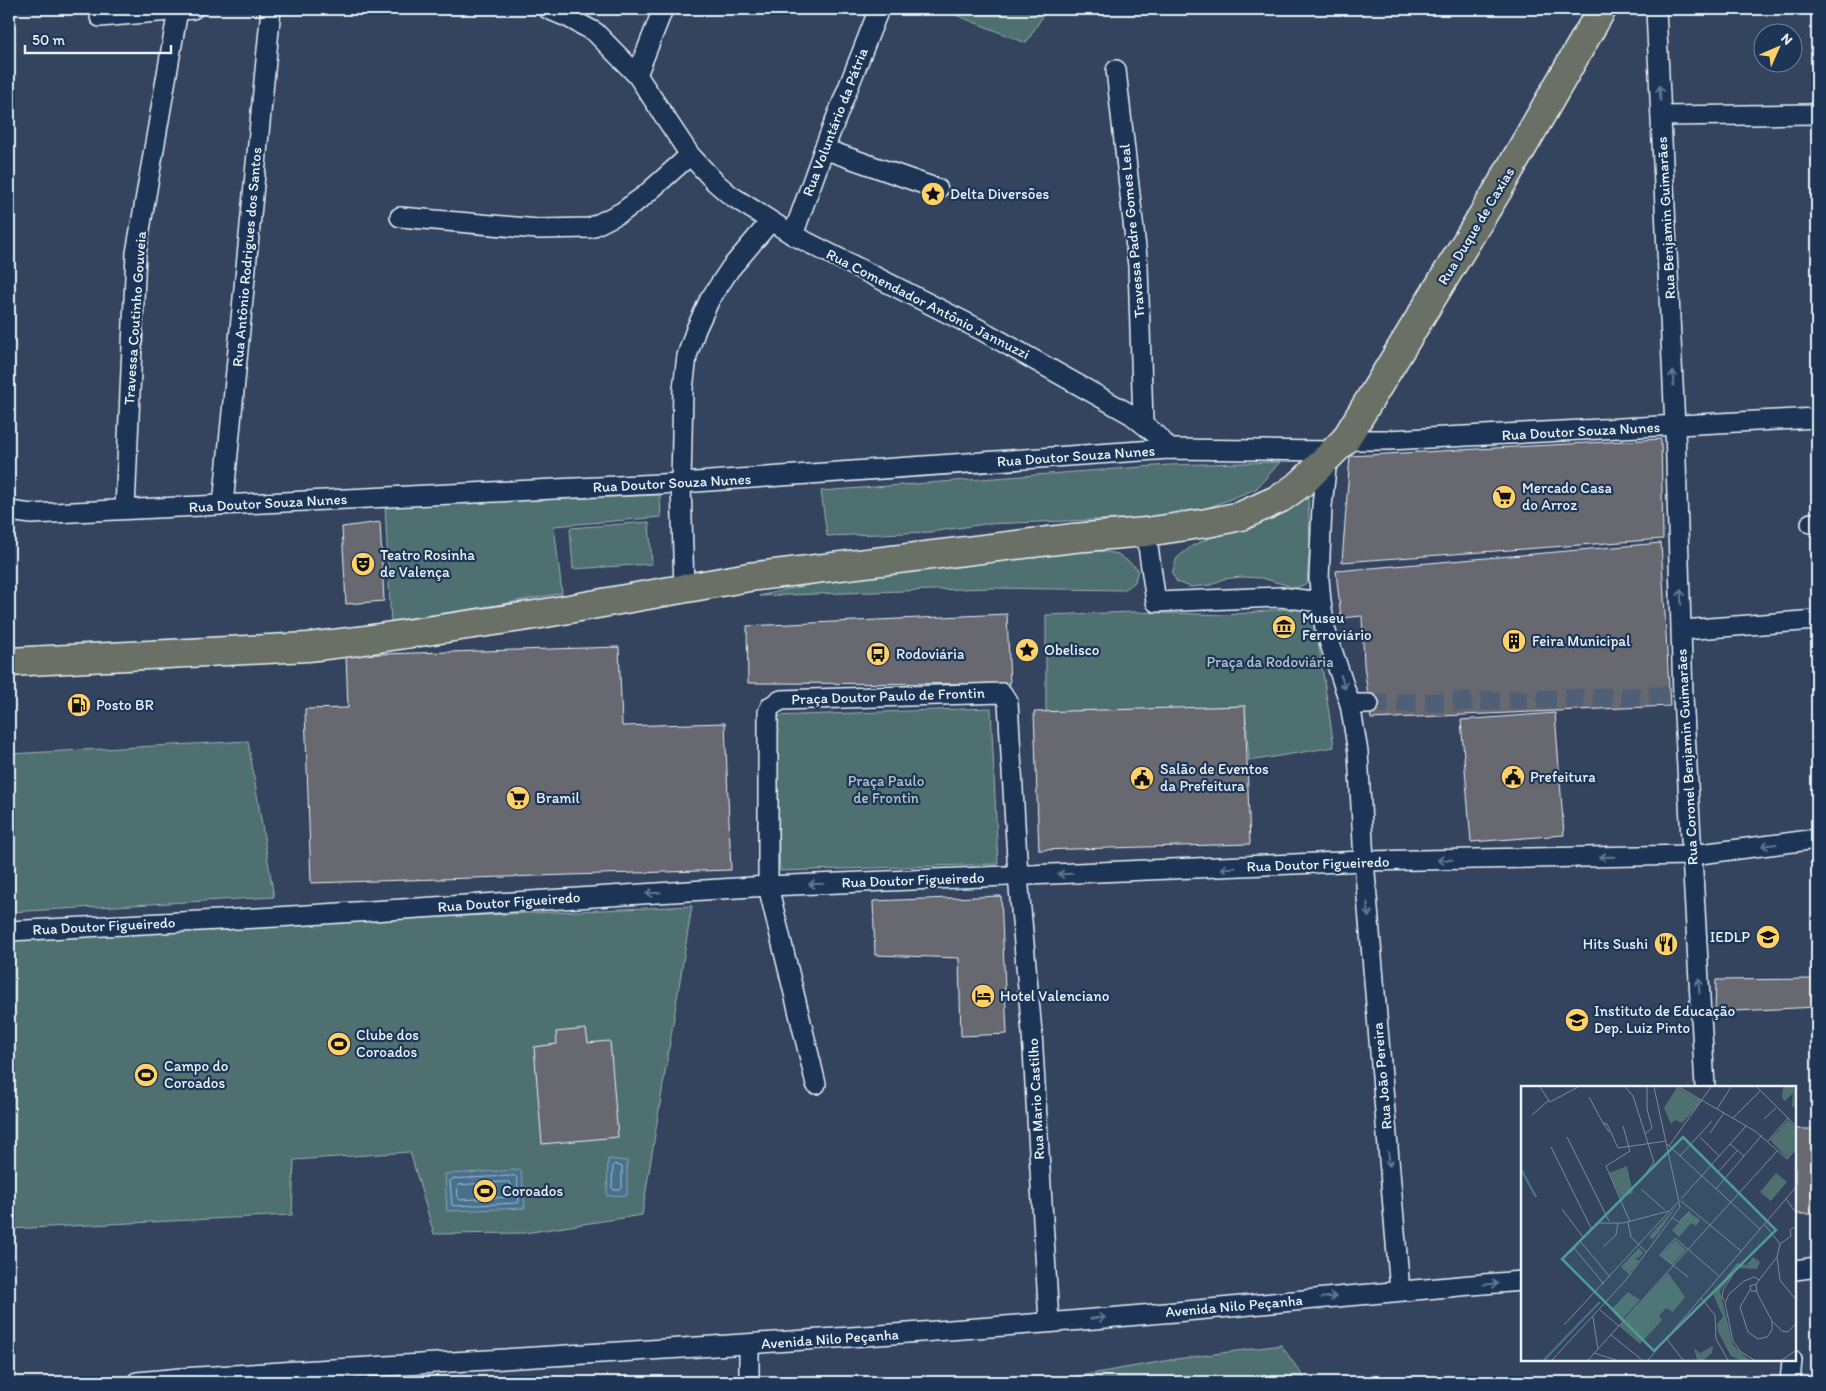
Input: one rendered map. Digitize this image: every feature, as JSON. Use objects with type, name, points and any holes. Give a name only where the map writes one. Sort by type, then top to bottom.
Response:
[{"type":"main road","name":"Rua Duque de Caxias","points":[[9,662],[308,647],[358,642],[535,615],[758,576],[1074,538],[1146,532],[1241,516],[1281,498],[1302,483],[1336,450],[1493,198],[1602,9]]},
{"type":"street","points":[[100,17],[185,9]]},
{"type":"street","name":"Travessa Coutinho Gouveia","points":[[125,509],[136,253],[185,9]]},
{"type":"street","name":"Rua Antônio Rodrigues dos Santos","points":[[223,505],[271,9]]},
{"type":"street","name":"Rua Comendador Antônio Jannuzzi","points":[[548,9],[567,16],[595,32],[637,75],[690,156],[730,195],[793,235],[981,330],[1143,422],[1168,449]]},
{"type":"street","points":[[637,75],[663,9]]},
{"type":"street","name":"Rua Voluntário da Pátria","points":[[793,235],[824,149],[879,9]]},
{"type":"street","name":"Rua Benjamin Guimarães","points":[[1656,9],[1675,426]]},
{"type":"street","name":"Travessa Padre Gomes Leal","points":[[1116,70],[1138,266],[1143,422]]},
{"type":"street","points":[[1661,116],[1817,114]]},
{"type":"street","points":[[824,149],[938,189]]},
{"type":"street","points":[[400,217],[538,229],[590,228],[622,212],[644,196],[690,156]]},
{"type":"street","points":[[684,589],[683,389],[687,356],[710,299],[730,269],[770,222]]},
{"type":"street","name":"Rua Doutor Souza Nunes","points":[[9,510],[32,514],[682,484],[1168,449],[1336,450],[1388,440],[1817,418]]},
{"type":"street","name":"Rua Coronel Benjamin Guimarães","points":[[1675,426],[1682,630],[1676,696],[1692,855],[1705,1086]]},
{"type":"street","name":"Rua João Pereira","points":[[1336,450],[1322,506],[1320,602],[1325,629],[1350,704],[1358,752],[1364,861],[1400,1290]]},
{"type":"street","points":[[1146,532],[1156,602],[1280,597],[1320,602]]},
{"type":"street","points":[[1682,630],[1817,620]]},
{"type":"street","name":"Praça Doutor Paulo de Frontin","points":[[768,886],[768,712],[771,706],[781,700],[1002,694],[1008,702],[1018,876]]},
{"type":"street","points":[[1350,704],[1369,704]]},
{"type":"street","name":"Rua Doutor Figueiredo","points":[[9,931],[276,917],[768,886],[1364,861],[1692,855],[1817,838]]},
{"type":"street","name":"Rua Mario Castilho","points":[[1018,876],[1032,1033],[1049,1322]]},
{"type":"street","points":[[768,886],[816,1084]]},
{"type":"street","points":[[1796,1270],[1817,1267]]},
{"type":"street","name":"Avenida Nilo Peçanha","points":[[137,1382],[748,1345],[1049,1322],[1400,1290],[1521,1281]]},
{"type":"street","points":[[748,1345],[749,1382]]},
{"type":"street","points":[[1790,1382],[1792,1361]]},
{"type":"green space","points":[[941,9],[1047,9],[1026,43]]},
{"type":"green space","points":[[1280,462],[1256,489],[1202,510],[1148,518],[985,524],[930,532],[827,536],[821,491],[1169,465]]},
{"type":"green space","points":[[660,495],[661,517],[554,526],[562,593],[391,624],[385,506]]},
{"type":"green space","points":[[1308,497],[1310,542],[1307,583],[1296,588],[1262,578],[1241,577],[1223,579],[1211,585],[1191,587],[1177,582],[1172,573],[1177,558],[1192,546],[1220,533],[1275,518]]},
{"type":"green space","points":[[649,522],[652,564],[573,569],[570,528]]},
{"type":"green space","points":[[1045,551],[1101,551],[1118,554],[1138,569],[1135,582],[1124,590],[989,588],[759,596],[937,561]]},
{"type":"green space","name":"Praça da Rodoviária","points":[[1313,606],[1334,747],[1249,761],[1245,706],[1046,713],[1046,615],[1134,612],[1227,615]]},
{"type":"green space","name":"Praça Paulo de Frontin","points":[[991,708],[998,864],[780,871],[773,716]]},
{"type":"green space","points":[[248,741],[274,897],[9,912],[9,754]]},
{"type":"green space","name":"Clube dos Coroados","points":[[692,906],[642,1215],[525,1233],[434,1234],[410,1152],[294,1160],[292,1215],[9,1229],[9,936]]},
{"type":"green space","points":[[1281,1345],[1307,1382],[1045,1382],[1176,1359]]},
{"type":"water","points":[[608,1159],[627,1161],[627,1195],[607,1196]]},
{"type":"water","name":"Coroados","points":[[521,1170],[525,1208],[447,1211],[445,1174]]},
{"type":"building","name":"Mercado Casa do Arroz","points":[[1661,439],[1663,539],[1342,562],[1350,456]]},
{"type":"building","name":"Teatro Rosinha de Valença","points":[[380,522],[384,601],[346,604],[342,527]]},
{"type":"building","name":"Feira Municipal","points":[[1661,543],[1670,706],[1371,719],[1364,665],[1362,616],[1341,618],[1336,571]]},
{"type":"building","name":"Rodoviária","points":[[1007,614],[1010,684],[748,683],[747,626]]},
{"type":"building","name":"Bramil","points":[[619,647],[622,726],[725,723],[731,870],[311,883],[305,709],[348,708],[346,655]]},
{"type":"building","name":"Salão de Eventos da Prefeitura","points":[[1245,706],[1250,844],[1039,850],[1034,712]]},
{"type":"building","name":"Prefeitura","points":[[1555,713],[1564,835],[1471,842],[1461,720]]},
{"type":"building","name":"Hotel Valenciano","points":[[1001,896],[1007,1034],[961,1036],[959,958],[875,955],[873,901]]},
{"type":"building","points":[[1817,979],[1817,1007],[1715,1012],[1716,980]]},
{"type":"building","points":[[586,1029],[588,1043],[610,1041],[618,1137],[542,1144],[534,1047],[557,1044],[556,1032]]},
{"type":"building","points":[[1796,1129],[1817,1129],[1817,1214],[1796,1214]]},
{"type":"tunnel","points":[[1369,704],[1669,696]]},
{"type":"place","name":"Delta Diversões","points":[[933,194]]},
{"type":"place","name":"Mercado Casa do Arroz","points":[[1504,497]]},
{"type":"place","name":"Teatro Rosinha de Valença","points":[[363,564]]},
{"type":"place","name":"Museu Ferroviário","points":[[1284,627]]},
{"type":"place","name":"Feira Municipal","points":[[1514,641]]},
{"type":"place","name":"Obelisco","points":[[1027,650]]},
{"type":"place","name":"Rodoviária","points":[[878,654]]},
{"type":"place","name":"Posto BR","points":[[79,705]]},
{"type":"place","name":"Prefeitura","points":[[1513,777]]},
{"type":"place","name":"Salão de Eventos da Prefeitura","points":[[1142,778]]},
{"type":"place","name":"Bramil","points":[[518,798]]},
{"type":"place","name":"IEDLP","points":[[1768,937]]},
{"type":"place","name":"Hits Sushi","points":[[1666,944]]},
{"type":"place","name":"Hotel Valenciano","points":[[983,996]]},
{"type":"place","name":"Instituto de Educação Dep. Luiz Pinto","points":[[1577,1020]]},
{"type":"place","name":"Clube dos Coroados","points":[[339,1044]]},
{"type":"place","name":"Campo do Coroados","points":[[146,1075]]},
{"type":"place","name":"Coroados","points":[[485,1191]]}]
